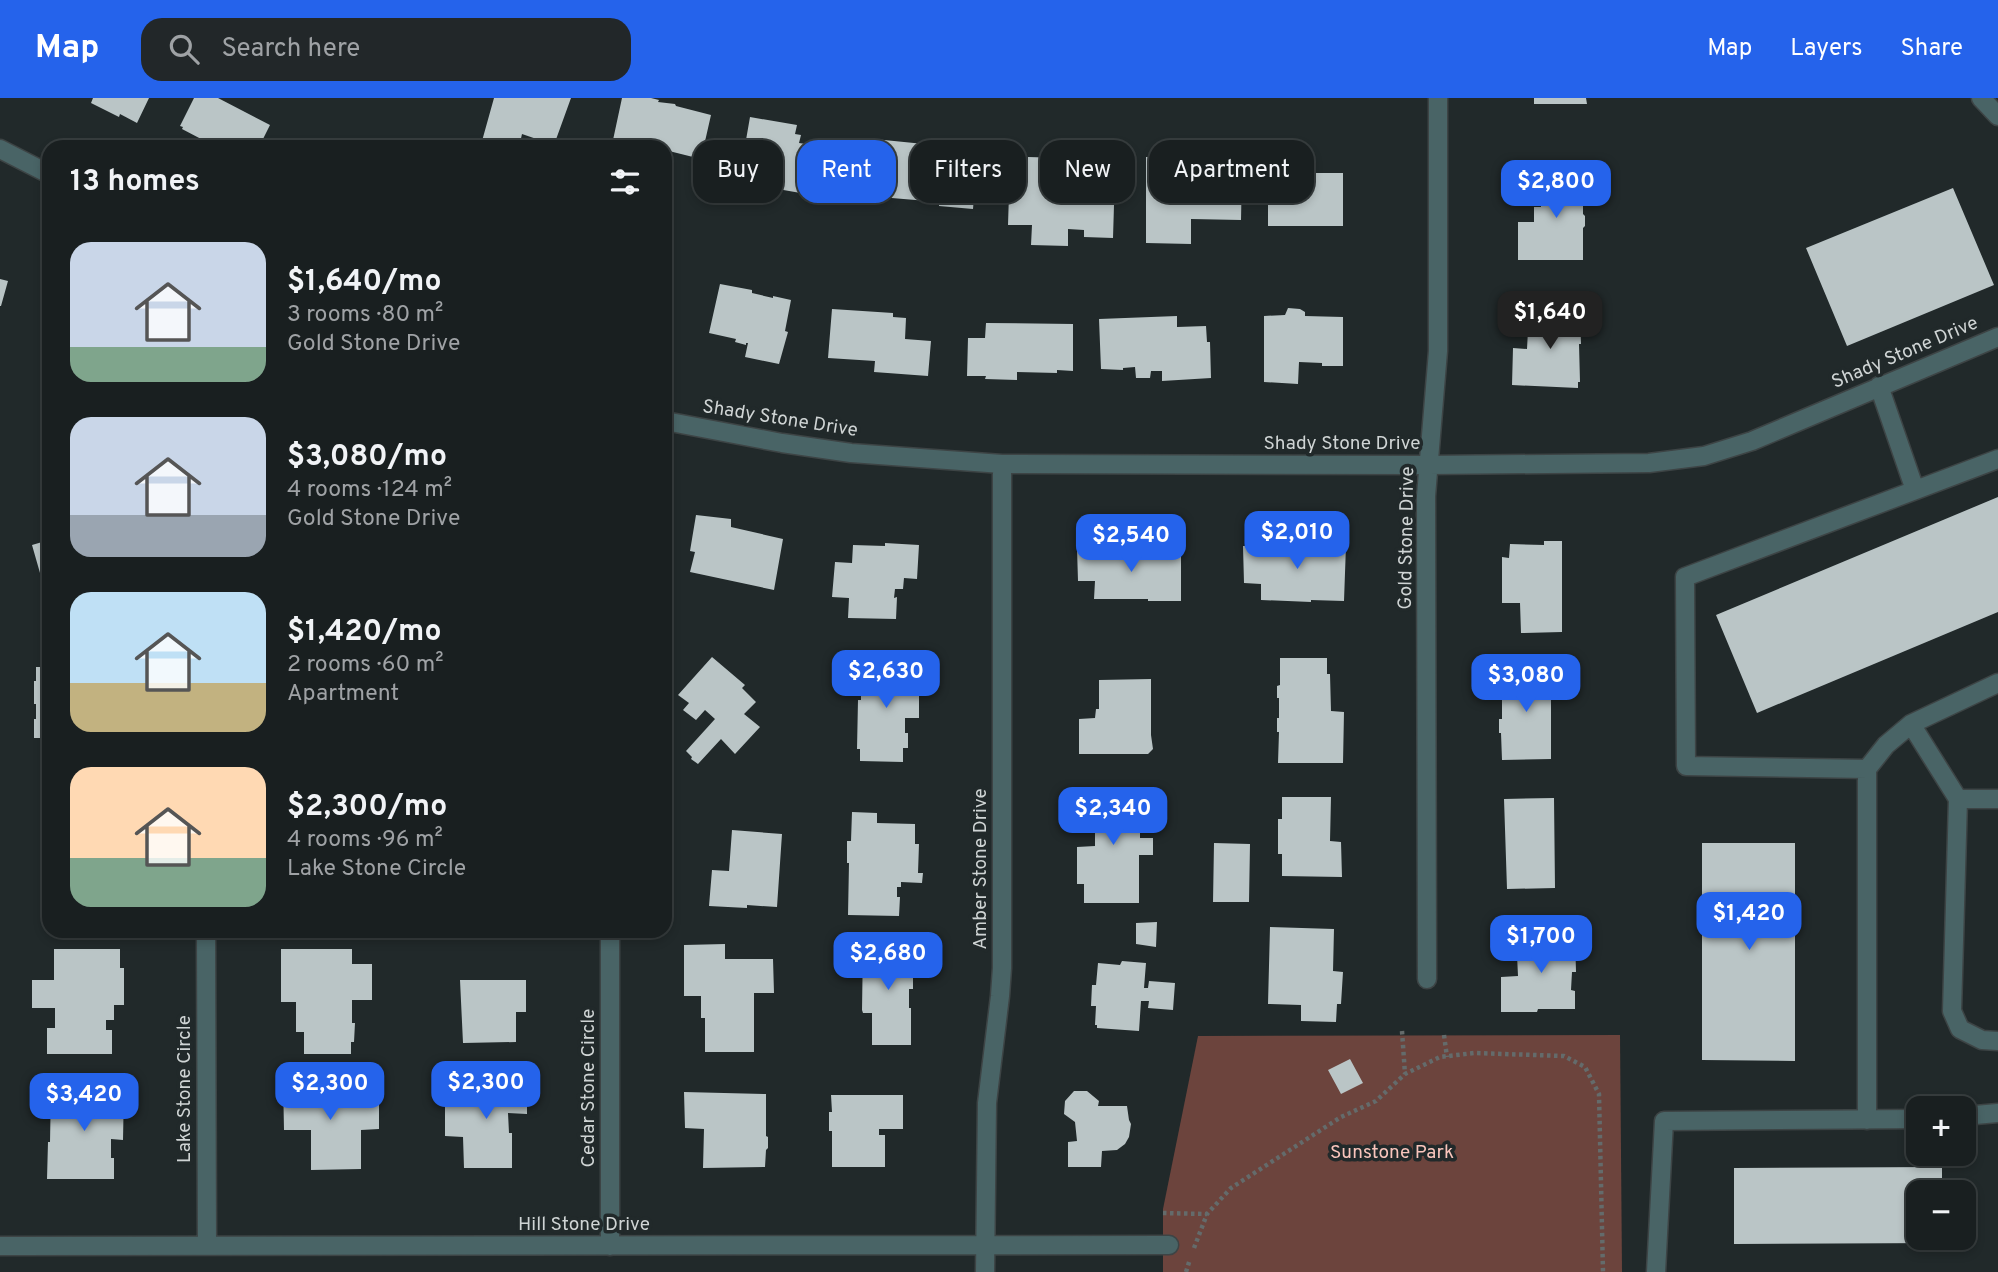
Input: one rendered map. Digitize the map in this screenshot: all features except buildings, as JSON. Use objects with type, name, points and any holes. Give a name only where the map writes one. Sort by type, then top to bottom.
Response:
[{"type":"street","name":"Gold Stone Drive","points":[[1427,979],[1426,496],[1436,392],[1439,311],[1438,98]]},
{"type":"street","points":[[1982,98],[1998,116]]},
{"type":"street","points":[[0,149],[42,170]]},
{"type":"street","name":"Shady Stone Drive","points":[[672,422],[851,453],[1002,464],[1649,463],[1704,456],[1752,440],[1998,337]]},
{"type":"street","points":[[1879,386],[1915,491]]},
{"type":"street","points":[[1867,769],[1686,766],[1685,577],[1998,459]]},
{"type":"street","name":"Amber Stone Drive","points":[[985,1272],[987,1103],[1002,968],[1002,464]]},
{"type":"street","points":[[1867,1120],[1867,769],[1886,745],[1911,724],[1998,683]]},
{"type":"street","points":[[1911,724],[1958,799],[1952,1012],[1960,1029],[1982,1040],[1998,1041]]},
{"type":"street","points":[[1958,799],[1998,799]]},
{"type":"street","name":"Lake Stone Circle","points":[[205,938],[207,1246]]},
{"type":"street","name":"Cedar Stone Circle","points":[[610,938],[610,1246]]},
{"type":"street","points":[[1976,1114],[1998,1113]]},
{"type":"street","points":[[1656,1272],[1664,1121],[1906,1119]]},
{"type":"street","name":"Hill Stone Drive","points":[[0,1247],[1169,1245]]},
{"type":"path","points":[[1402,1031],[1405,1074]]},
{"type":"path","points":[[1444,1035],[1447,1057]]},
{"type":"path","points":[[1186,1272],[1207,1214],[1231,1188],[1341,1117],[1376,1101],[1405,1074],[1440,1057],[1474,1054],[1564,1056],[1585,1067],[1598,1094],[1603,1272]]},
{"type":"path","points":[[1163,1213],[1207,1214]]},
{"type":"green space","name":"Sunstone Park","points":[[1620,1035],[1622,1272],[1163,1272],[1163,1209],[1198,1036]]}]
